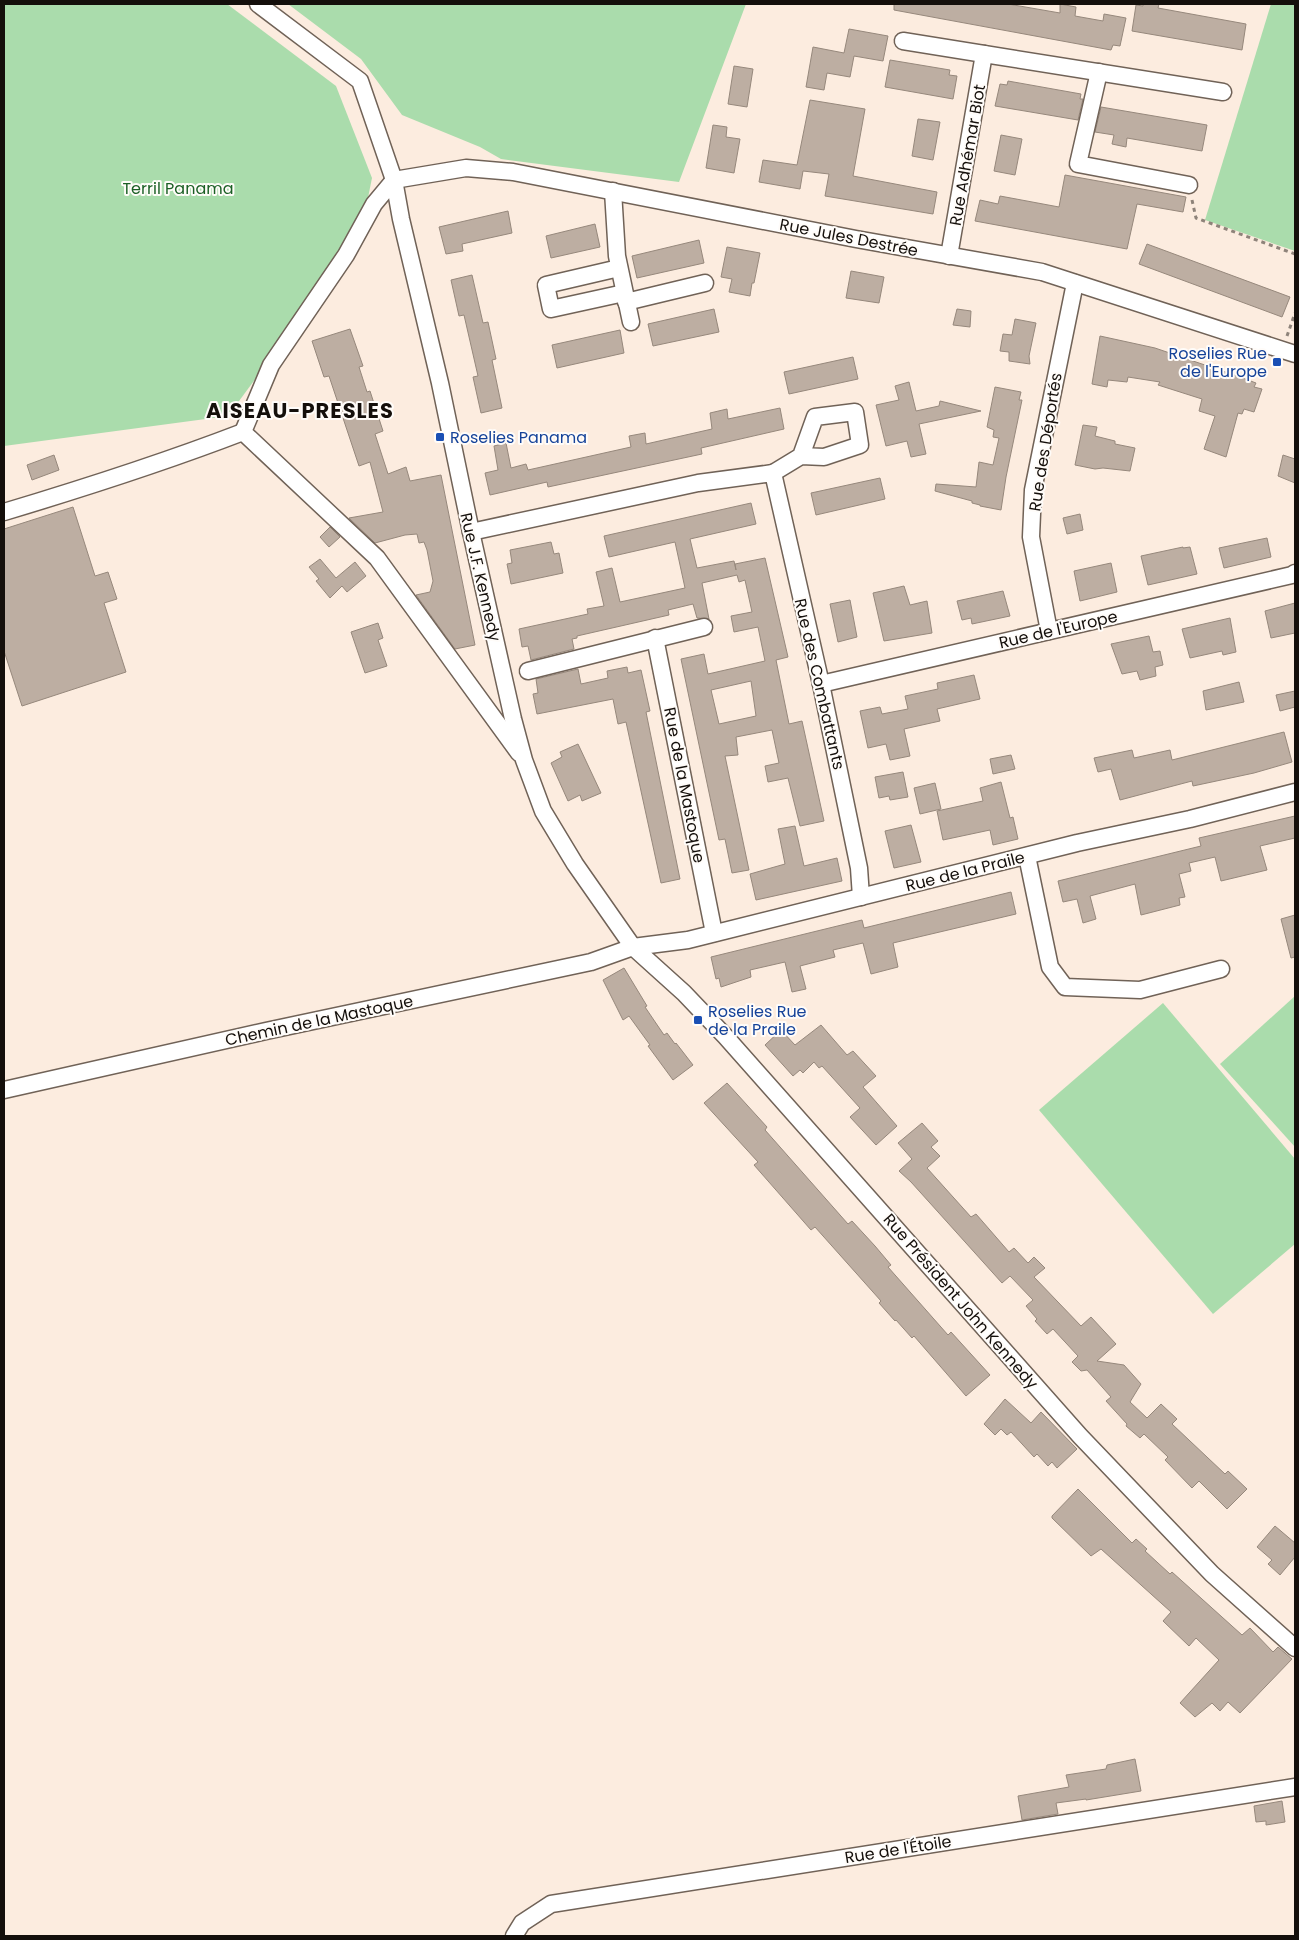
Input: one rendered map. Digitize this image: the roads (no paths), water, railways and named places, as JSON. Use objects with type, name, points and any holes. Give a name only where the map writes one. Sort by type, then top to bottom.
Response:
[{"type":"street","name":"Rue J.F. Kennedy","points":[[258,4],[360,81],[394,180],[401,219],[440,383],[471,532],[524,760],[543,811],[575,864],[633,947]]},
{"type":"street","points":[[903,41],[1223,92]]},
{"type":"street","name":"Rue Adhémar Biot","points":[[950,256],[984,54]]},
{"type":"street","points":[[1100,72],[1078,164],[1189,184]]},
{"type":"street","name":"Rue Jules Destrée","points":[[394,180],[466,168],[513,172],[1042,272],[1289,352]]},
{"type":"street","points":[[4,512],[95,484],[243,432],[271,365],[346,255],[374,204],[394,180]]},
{"type":"street","points":[[612,191],[616,256],[631,322]]},
{"type":"street","points":[[619,268],[546,285],[551,309],[705,283]]},
{"type":"street","name":"Rue des Déportés","points":[[1049,631],[1031,537],[1033,490],[1075,282]]},
{"type":"street","points":[[243,432],[377,558],[524,760]]},
{"type":"street","points":[[471,532],[698,483],[773,473],[801,456]]},
{"type":"street","name":"Rue des Combattants","points":[[773,473],[821,684],[859,868],[861,896]]},
{"type":"street","name":"Rue de l'Europe","points":[[821,684],[1292,575],[1295,572]]},
{"type":"street","points":[[528,671],[704,627]]},
{"type":"street","name":"Rue de la Mastoque","points":[[655,638],[714,933]]},
{"type":"street","name":"Rue de la Praile","points":[[633,947],[688,940],[1077,843],[1190,819],[1295,792]]},
{"type":"street","points":[[1026,856],[1050,967],[1065,987],[1140,990],[1221,969]]},
{"type":"street","name":"Chemin de la Mastoque","points":[[4,1090],[266,1031],[590,962],[633,947]]},
{"type":"street","name":"Rue Président John Kennedy","points":[[633,947],[684,993],[725,1036],[1080,1436],[1212,1574],[1295,1648]]},
{"type":"street","name":"Rue de l'Étoile","points":[[514,1936],[522,1923],[551,1904],[1295,1787]]},
{"type":"place","name":"Roselies Rue de l'Europe","points":[[1277,362]]},
{"type":"place","name":"Roselies Panama","points":[[440,437]]},
{"type":"place","name":"Roselies Rue de la Praile","points":[[698,1020]]},
{"type":"district","name":"AISEAU-PRESLES","points":[[300,411]]},
{"type":"park label","name":"Terril Panama","points":[[178,188]]}]
